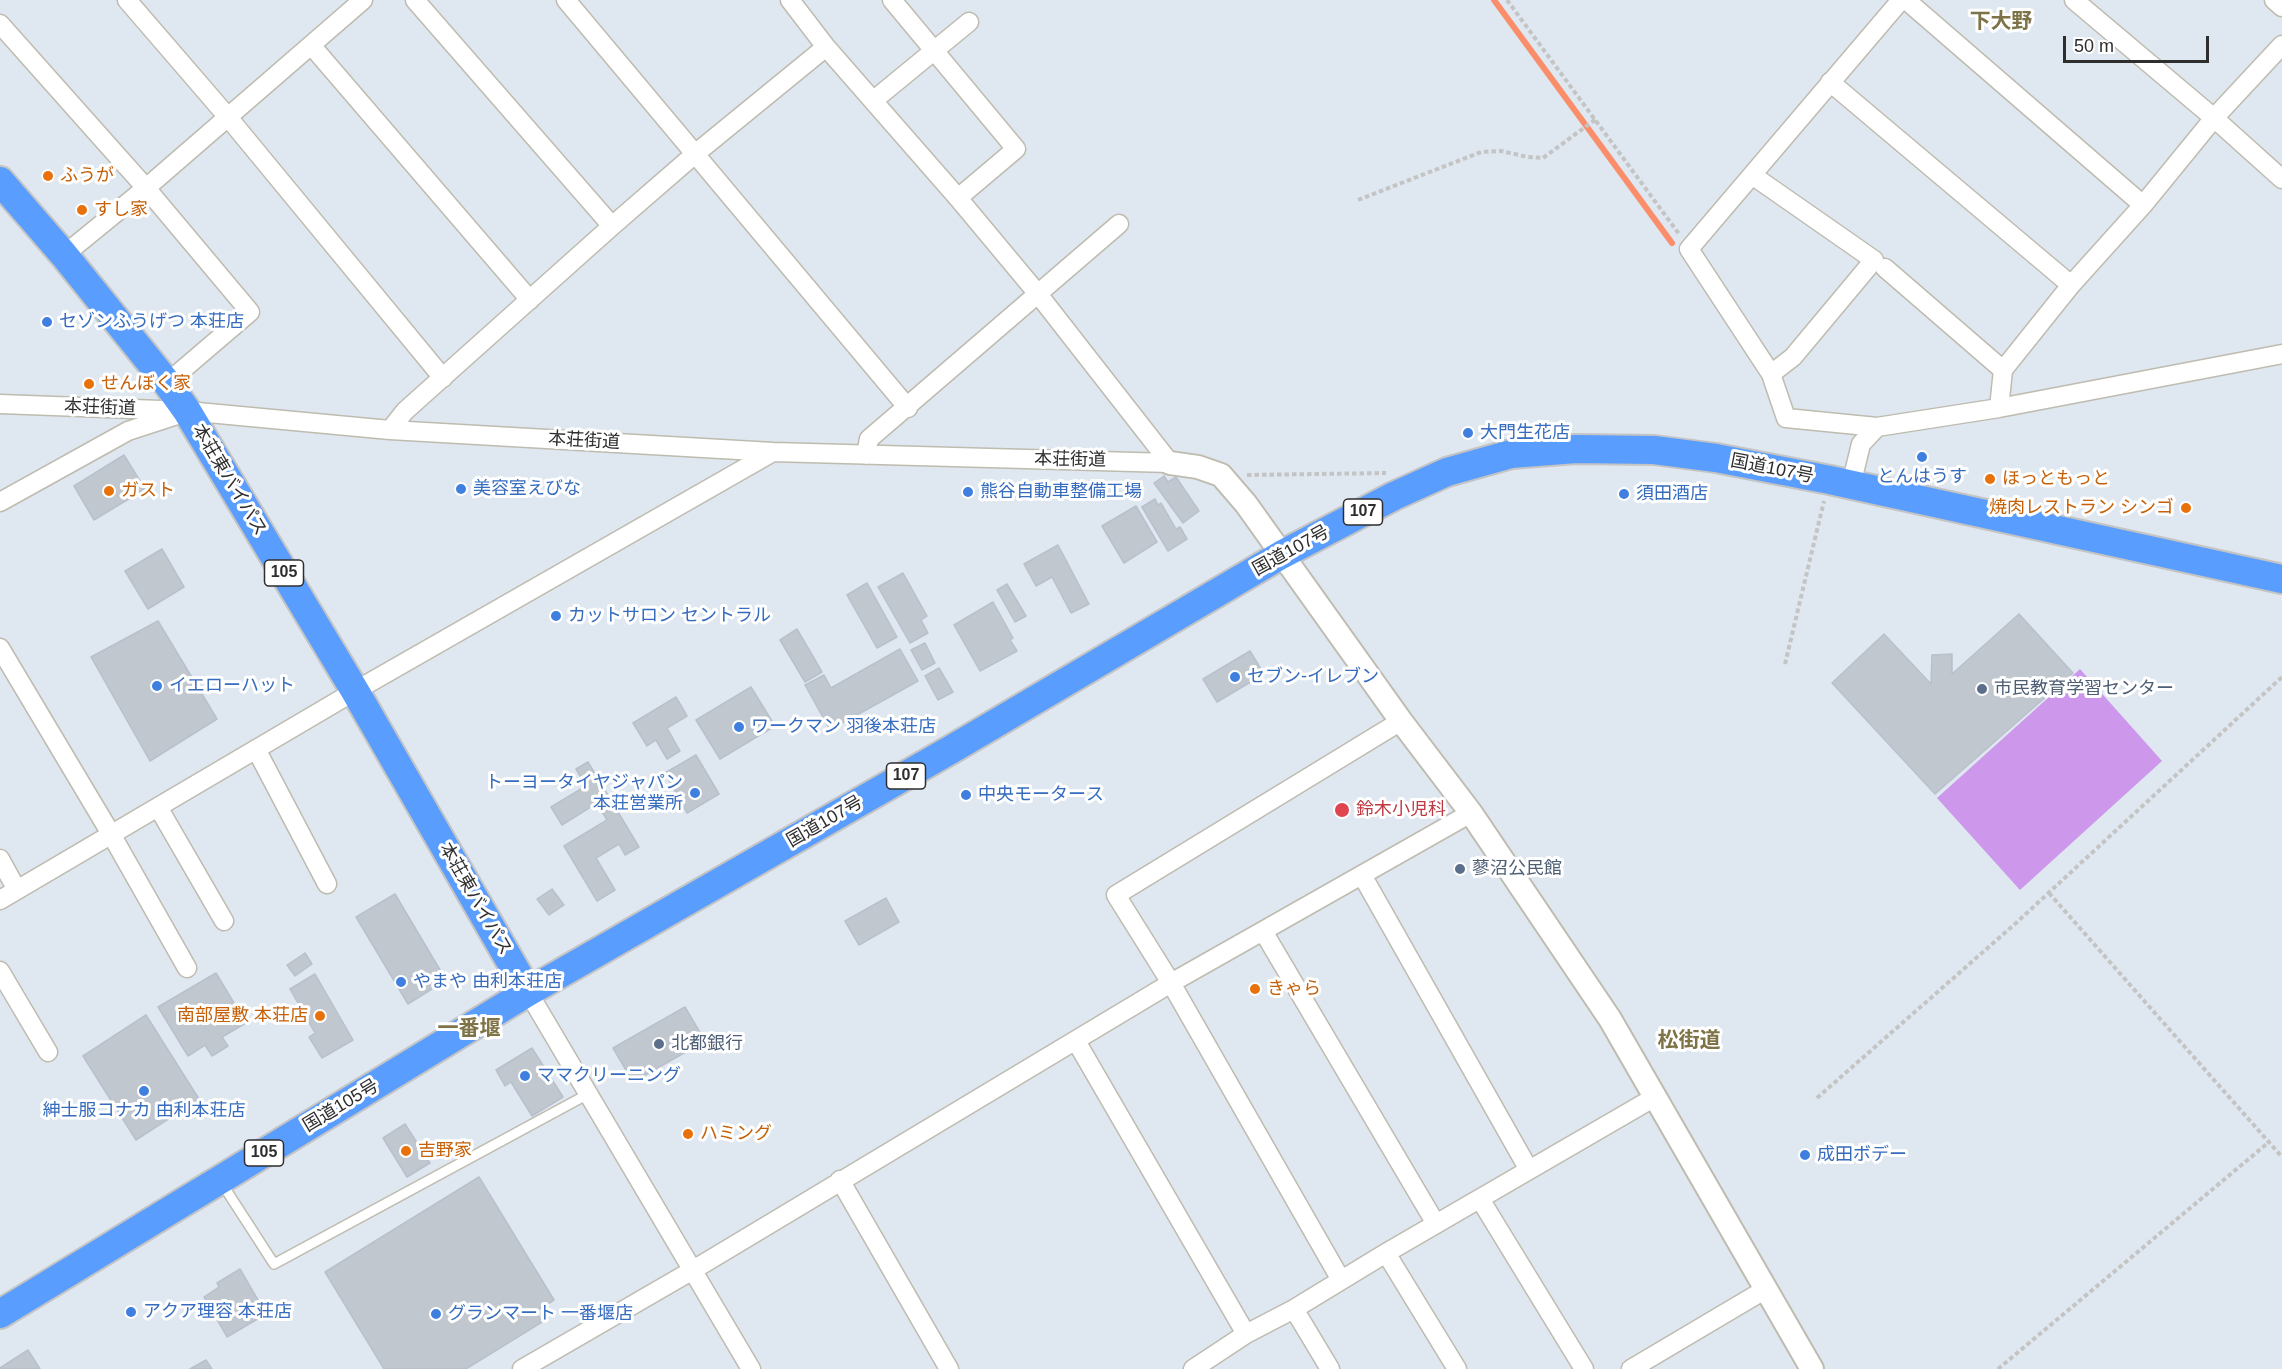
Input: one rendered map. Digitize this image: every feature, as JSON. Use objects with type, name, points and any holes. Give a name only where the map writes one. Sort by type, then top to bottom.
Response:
[{"type":"highway","name":"本荘東バイパス","points":[[0,181],[64,255],[187,411],[355,691],[528,992]]},
{"type":"highway","name":"国道107号","points":[[528,992],[952,749],[1281,555],[1394,496],[1447,472],[1511,454],[1576,449],[1654,450],[1716,458],[2282,579]]},
{"type":"highway","name":"国道105号","points":[[0,1314],[528,992]]},
{"type":"street","points":[[127,0],[227,116],[443,378]]},
{"type":"street","points":[[64,255],[146,188],[363,0]]},
{"type":"street","points":[[415,0],[612,226]]},
{"type":"street","points":[[566,0],[908,408]]},
{"type":"street","points":[[790,0],[826,47],[874,100],[1038,294],[1170,463],[1198,467],[1221,475],[1246,504],[1401,721],[1471,813],[1610,1018],[1812,1369]]},
{"type":"street","points":[[892,0],[1016,149],[958,198]]},
{"type":"street","points":[[1901,0],[1689,249],[1771,374],[1786,418],[1877,427],[1999,408],[2282,354]]},
{"type":"street","points":[[1906,0],[2143,205]]},
{"type":"street","points":[[2074,0],[2282,178]]},
{"type":"street","points":[[2274,0],[2282,7]]},
{"type":"street","points":[[874,100],[969,22]]},
{"type":"street","points":[[0,24],[146,188],[250,312],[167,383]]},
{"type":"street","points":[[311,45],[531,300]]},
{"type":"street","points":[[1999,408],[2004,370],[2071,285],[2143,205],[2214,118],[2282,45]]},
{"type":"street","points":[[390,430],[405,411],[612,226],[695,154],[826,47]]},
{"type":"street","points":[[1830,82],[2071,285]]},
{"type":"street","points":[[1752,175],[1874,260],[1792,357],[1771,374]]},
{"type":"street","points":[[866,455],[870,439],[1119,224]]},
{"type":"street","points":[[1885,268],[2004,370]]},
{"type":"street","name":"本荘街道","points":[[0,404],[187,411],[390,430],[773,452],[1170,463]]},
{"type":"street","points":[[0,502],[128,431],[187,411]]},
{"type":"street","points":[[1840,483],[1862,444],[1877,427]]},
{"type":"street","points":[[0,900],[355,691],[773,452]]},
{"type":"street","points":[[0,648],[111,834],[187,968]]},
{"type":"street","points":[[1341,1280],[1171,983],[1116,895],[1401,721]]},
{"type":"street","points":[[256,749],[327,884]]},
{"type":"street","points":[[158,807],[224,921]]},
{"type":"street","points":[[522,1369],[693,1270],[1171,983],[1471,813]]},
{"type":"street","points":[[0,859],[17,890]]},
{"type":"street","points":[[1362,875],[1529,1170]]},
{"type":"street","points":[[1263,931],[1436,1224]]},
{"type":"street","points":[[0,971],[48,1052]]},
{"type":"street","points":[[528,992],[590,1093],[751,1369]]},
{"type":"street","points":[[1076,1041],[1246,1334]]},
{"type":"street","points":[[1197,1368],[1246,1334],[1294,1309],[1386,1253],[1656,1097]]},
{"type":"street","points":[[840,1180],[949,1369]]},
{"type":"street","points":[[1479,1199],[1584,1369]]},
{"type":"street","points":[[1386,1253],[1457,1369]]},
{"type":"street","points":[[1631,1369],[1766,1289]]},
{"type":"street","points":[[1294,1309],[1330,1369]]},
{"type":"lane","points":[[220,1180],[274,1264],[590,1093]]},
{"type":"path","points":[[1507,0],[1689,249]]},
{"type":"path","points":[[1358,200],[1481,152],[1501,151],[1528,158],[1543,158],[1596,119]]},
{"type":"path","points":[[1221,475],[1387,472]]},
{"type":"path","points":[[1785,664],[1840,483]]},
{"type":"path","points":[[1817,1098],[2049,892],[2282,676]]},
{"type":"path","points":[[2049,892],[2282,1157]]},
{"type":"path","points":[[1998,1369],[2269,1142]]},
{"type":"shaded area","points":[[2080,669],[2162,761],[2020,890],[1937,798]]},
{"type":"building","points":[[124,455],[145,489],[94,520],[74,486]]},
{"type":"building","points":[[1164,476],[1168,482],[1176,477],[1199,511],[1183,523],[1154,483]]},
{"type":"building","points":[[1155,499],[1158,505],[1161,503],[1176,529],[1180,527],[1187,539],[1168,551],[1142,507]]},
{"type":"building","points":[[1136,506],[1157,542],[1124,563],[1102,526]]},
{"type":"building","points":[[1058,545],[1089,604],[1071,613],[1052,577],[1036,586],[1024,564]]},
{"type":"building","points":[[162,549],[184,587],[148,609],[125,571]]},
{"type":"building","points":[[903,573],[927,616],[921,620],[928,633],[910,643],[878,587]]},
{"type":"building","points":[[867,583],[897,637],[877,648],[847,595]]},
{"type":"building","points":[[1007,584],[1026,616],[1015,622],[997,590]]},
{"type":"building","points":[[993,602],[1013,638],[1010,640],[1017,651],[980,671],[954,625]]},
{"type":"building","points":[[2019,614],[2073,673],[1935,794],[1832,683],[1884,634],[1931,684],[1932,655],[1952,654],[1952,674]]},
{"type":"building","points":[[158,621],[217,719],[150,761],[91,657]]},
{"type":"building","points":[[797,629],[822,672],[805,682],[780,640]]},
{"type":"building","points":[[925,643],[935,663],[922,670],[911,650]]},
{"type":"building","points":[[900,649],[918,681],[830,730],[805,685],[824,675],[831,688]]},
{"type":"building","points":[[1250,651],[1264,674],[1217,702],[1203,679]]},
{"type":"building","points":[[939,668],[953,692],[938,700],[925,676]]},
{"type":"building","points":[[751,687],[775,726],[720,759],[696,720]]},
{"type":"building","points":[[676,697],[687,716],[667,728],[680,751],[667,759],[656,740],[647,746],[633,723]]},
{"type":"building","points":[[696,755],[719,794],[687,813],[665,773]]},
{"type":"building","points":[[588,762],[639,847],[625,855],[619,844],[596,858],[615,890],[597,901],[564,846],[607,820],[597,803],[562,825],[551,807],[586,786],[576,769]]},
{"type":"building","points":[[552,889],[564,905],[549,915],[537,899]]},
{"type":"building","points":[[395,894],[446,980],[408,1004],[356,917]]},
{"type":"building","points":[[886,898],[899,922],[859,945],[845,921]]},
{"type":"building","points":[[305,953],[312,964],[295,976],[287,965]]},
{"type":"building","points":[[216,973],[246,1023],[222,1037],[228,1046],[212,1056],[205,1045],[188,1056],[158,1007]]},
{"type":"building","points":[[315,974],[353,1040],[322,1058],[309,1037],[315,1033],[290,989]]},
{"type":"building","name":"北都銀行","points":[[685,1007],[705,1041],[633,1082],[613,1048]]},
{"type":"building","points":[[146,1015],[199,1099],[136,1140],[83,1056]]},
{"type":"building","name":"ママクリーニング","points":[[532,1048],[563,1097],[532,1116],[511,1082],[505,1086],[496,1070]]},
{"type":"building","name":"吉野家","points":[[405,1124],[430,1163],[407,1177],[383,1138]]},
{"type":"building","points":[[479,1177],[554,1300],[536,1311],[542,1322],[466,1369],[384,1369],[325,1272]]},
{"type":"building","points":[[240,1269],[266,1314],[227,1337],[204,1297],[219,1287],[217,1283]]},
{"type":"building","points":[[28,1350],[40,1369],[0,1369],[0,1368]]},
{"type":"building","points":[[206,1360],[212,1369],[190,1369]]},
{"type":"waterway","points":[[1494,0],[1672,243]]},
{"type":"place","name":"ふうが","points":[[48,176]]},
{"type":"place","name":"すし家","points":[[82,210]]},
{"type":"place","name":"セゾンふうげつ 本荘店","points":[[47,322]]},
{"type":"place","name":"せんぼく家","points":[[89,384]]},
{"type":"place","name":"大門生花店","points":[[1468,433]]},
{"type":"place","name":"とんはうす","points":[[1922,457]]},
{"type":"place","name":"ほっともっと","points":[[1990,479]]},
{"type":"place","name":"美容室えびな","points":[[461,489]]},
{"type":"place","name":"ガスト","points":[[109,491]]},
{"type":"place","name":"熊谷自動車整備工場","points":[[968,492]]},
{"type":"place","name":"須田酒店","points":[[1624,494]]},
{"type":"place","name":"焼肉レストラン シンゴ","points":[[2186,508]]},
{"type":"place","name":"カットサロン セントラル","points":[[556,616]]},
{"type":"place","name":"セブン-イレブン","points":[[1235,677]]},
{"type":"place","name":"イエローハット","points":[[157,686]]},
{"type":"place","name":"市民教育学習センター","points":[[1982,689]]},
{"type":"place","name":"ワークマン 羽後本荘店","points":[[739,727]]},
{"type":"place","name":"トーヨータイヤジャパン 本荘営業所","points":[[695,793]]},
{"type":"place","name":"中央モータース","points":[[966,795]]},
{"type":"place","name":"鈴木小児科","points":[[1342,810]]},
{"type":"place","name":"蓼沼公民館","points":[[1460,869]]},
{"type":"place","name":"やまや 由利本荘店","points":[[401,982]]},
{"type":"place","name":"きゃら","points":[[1255,989]]},
{"type":"place","name":"南部屋敷 本荘店","points":[[320,1016]]},
{"type":"place","name":"北都銀行","points":[[659,1044]]},
{"type":"place","name":"ママクリーニング","points":[[525,1076]]},
{"type":"place","name":"紳士服コナカ 由利本荘店","points":[[144,1091]]},
{"type":"place","name":"ハミング","points":[[688,1134]]},
{"type":"place","name":"吉野家","points":[[406,1151]]},
{"type":"place","name":"成田ボデー","points":[[1805,1155]]},
{"type":"place","name":"アクア理容 本荘店","points":[[131,1312]]},
{"type":"place","name":"グランマート 一番堰店","points":[[436,1314]]},
{"type":"district","name":"下大野","points":[[2001,22]]},
{"type":"district","name":"一番堰","points":[[469,1029]]},
{"type":"district","name":"松街道","points":[[1689,1041]]}]
